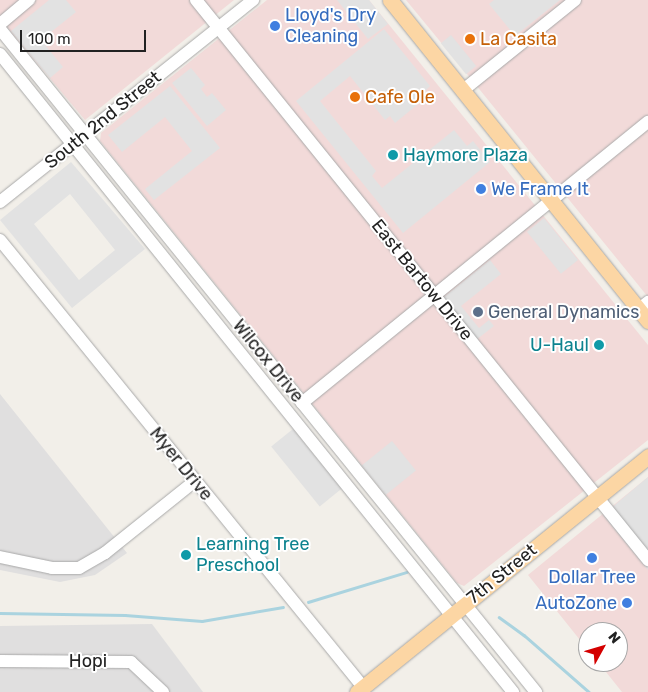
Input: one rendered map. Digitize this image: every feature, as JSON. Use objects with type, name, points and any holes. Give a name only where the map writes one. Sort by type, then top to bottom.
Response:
[{"type":"main road","points":[[390,0],[550,199],[645,311]]},
{"type":"main road","name":"7th Street","points":[[360,690],[648,456]]},
{"type":"street","points":[[0,24],[29,0]]},
{"type":"street","name":"East Bartow Drive","points":[[196,0],[648,560]]},
{"type":"street","name":"South 2nd Street","points":[[0,202],[253,0]]},
{"type":"street","points":[[462,91],[575,0]]},
{"type":"street","name":"Wilcox Drive","points":[[0,29],[536,692]]},
{"type":"street","name":"Wilcox Drive","points":[[0,54],[514,692]]},
{"type":"street","points":[[302,403],[433,294],[648,122]]},
{"type":"street","name":"Myer Drive","points":[[0,240],[195,481],[360,690]]},
{"type":"street","points":[[0,557],[52,568],[79,568],[105,554],[195,481]]},
{"type":"street","name":"Hopi","points":[[0,661],[131,662],[163,692]]},
{"type":"shaded area","points":[[0,0],[234,0],[85,120],[0,19]]},
{"type":"shaded area","points":[[49,0],[66,0],[76,12],[41,40],[63,67],[50,78],[11,31]]},
{"type":"shaded area","points":[[267,0],[369,0],[648,345],[648,440],[464,586],[457,583],[100,141],[101,133]]},
{"type":"shaded area","points":[[337,0],[369,0],[388,24],[368,39]]},
{"type":"shaded area","points":[[406,0],[648,0],[648,297],[467,74]]},
{"type":"shaded area","points":[[494,0],[560,0],[515,36],[489,4]]},
{"type":"shaded area","points":[[384,29],[430,86],[425,91],[429,95],[395,123],[390,116],[385,120],[350,76],[320,101],[376,171],[372,176],[382,188],[454,130],[467,146],[473,141],[490,162],[403,233],[296,101]]},
{"type":"shaded area","points":[[451,35],[476,66],[466,74],[441,43]]},
{"type":"shaded area","points":[[191,68],[205,85],[201,89],[207,97],[212,93],[226,110],[207,126],[172,83]]},
{"type":"shaded area","points":[[170,86],[220,148],[154,200],[145,189],[192,151],[165,117],[122,152],[108,135]]},
{"type":"shaded area","points":[[71,162],[145,249],[72,308],[0,220]],"holes":[[[70,194],[115,250],[79,280],[34,224]]]},
{"type":"shaded area","points":[[544,218],[578,260],[561,274],[527,232]]},
{"type":"shaded area","points":[[490,260],[501,274],[461,306],[479,328],[489,320],[494,326],[476,340],[443,298]]},
{"type":"shaded area","points":[[0,394],[127,553],[95,575],[60,582],[0,570]]},
{"type":"shaded area","points":[[293,429],[341,489],[320,506],[271,447]]},
{"type":"shaded area","points":[[392,441],[416,471],[386,495],[362,466]]},
{"type":"shaded area","points":[[648,477],[648,692],[622,692],[606,672],[628,672],[628,622],[578,622],[578,638],[528,575]]},
{"type":"shaded area","points":[[648,477],[648,570],[603,515]]},
{"type":"shaded area","points":[[152,624],[203,692],[0,692],[0,626]]},
{"type":"waterway","points":[[308,602],[407,572]]},
{"type":"waterway","points":[[0,613],[125,615],[202,621],[283,607]]},
{"type":"waterway","points":[[499,617],[524,635],[589,692]]},
{"type":"place","name":"Lloyd's Dry Cleaning","points":[[275,26]]},
{"type":"place","name":"La Casita","points":[[470,39]]},
{"type":"place","name":"Cafe Ole","points":[[355,97]]},
{"type":"place","name":"Haymore Plaza","points":[[393,155]]},
{"type":"place","name":"We Frame It","points":[[481,189]]},
{"type":"place","name":"General Dynamics","points":[[478,312]]},
{"type":"place","name":"U-Haul","points":[[599,345]]},
{"type":"place","name":"Learning Tree Preschool","points":[[186,555]]},
{"type":"place","name":"Dollar Tree","points":[[592,558]]},
{"type":"place","name":"AutoZone","points":[[627,603]]}]
